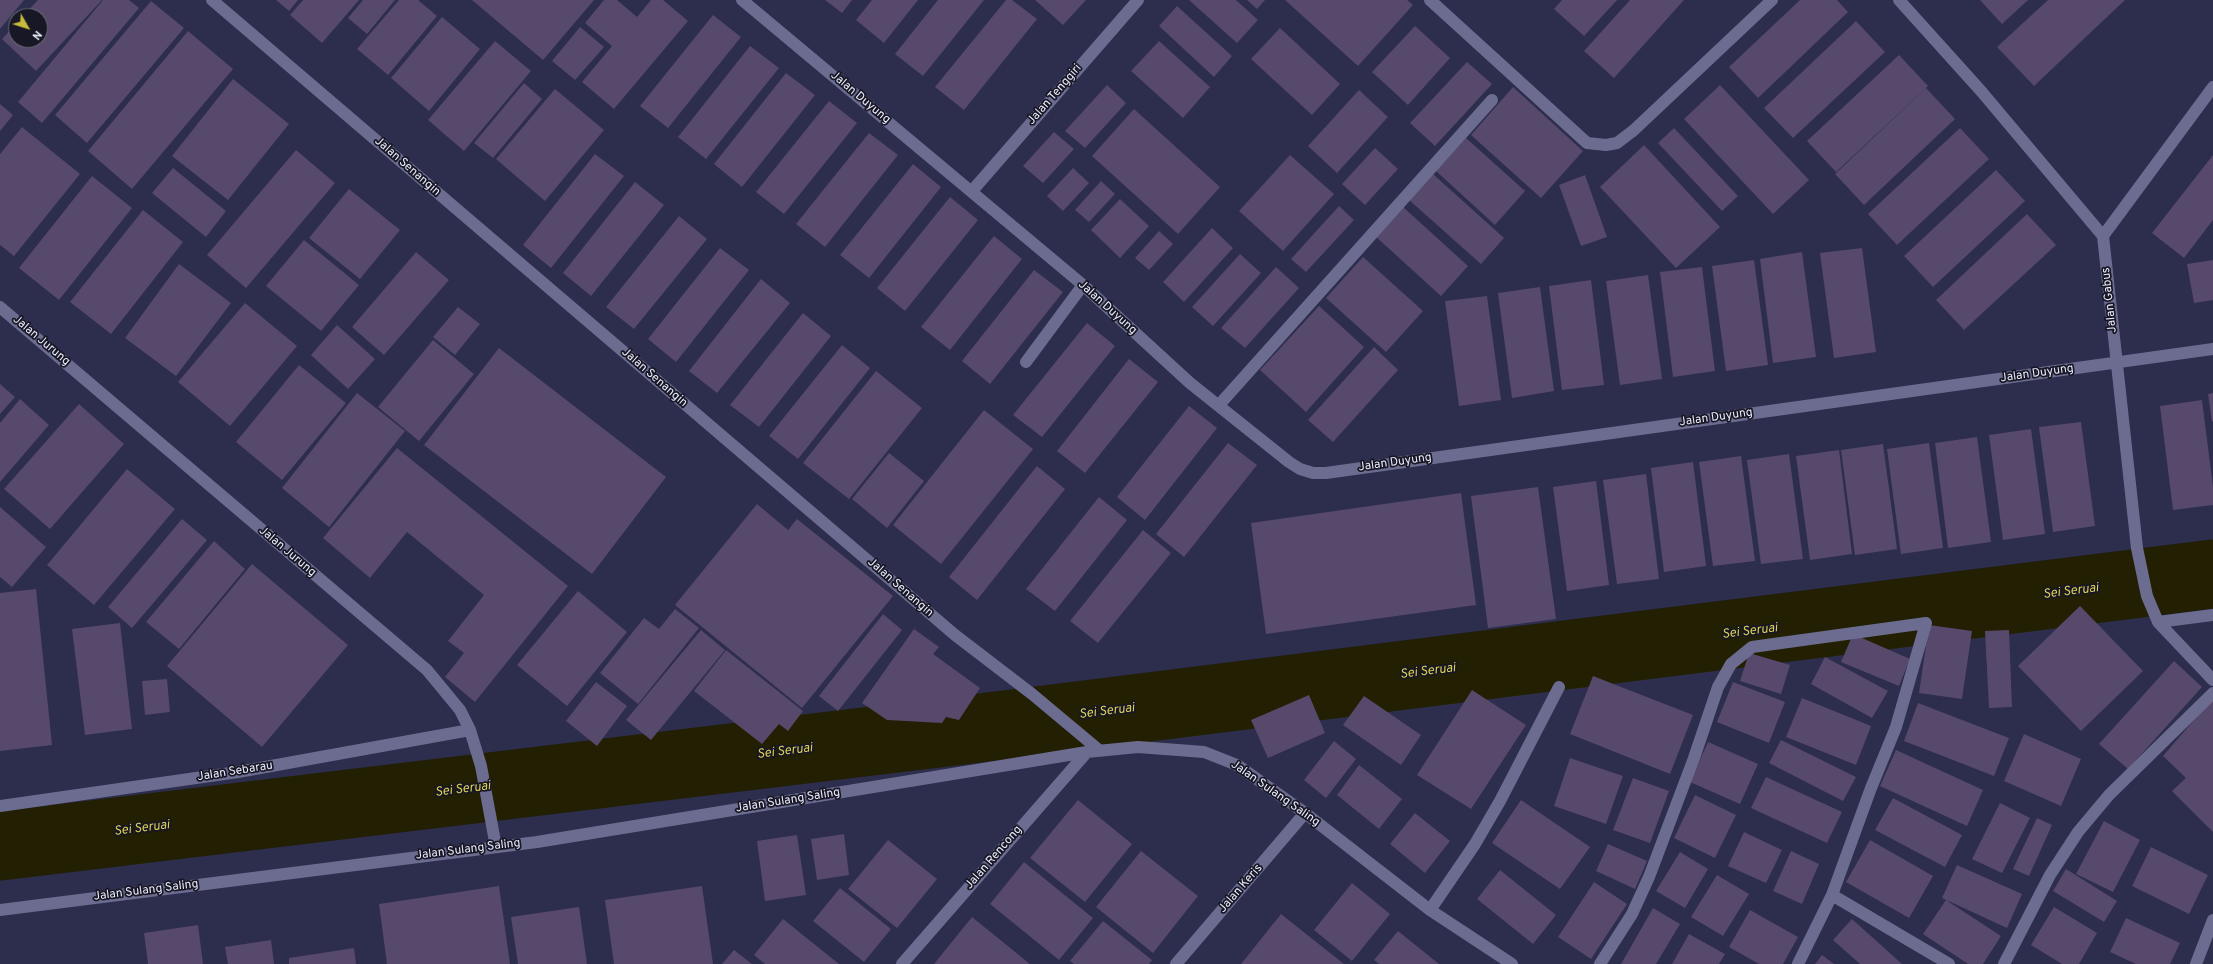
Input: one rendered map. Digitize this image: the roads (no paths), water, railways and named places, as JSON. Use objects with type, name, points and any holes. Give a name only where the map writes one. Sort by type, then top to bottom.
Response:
[{"type":"street","name":"Jalan Senangin","points":[[212,0],[955,635],[1032,694],[1084,737],[1093,751]]},
{"type":"street","name":"Jalan Duyung","points":[[742,0],[1083,285],[1190,383],[1300,469],[1326,473],[2213,349]]},
{"type":"street","name":"Jalan Tenggiri","points":[[972,191],[1138,0]]},
{"type":"street","points":[[1430,0],[1587,143],[1606,145],[1617,142],[1634,130],[1772,0]]},
{"type":"street","points":[[1899,0],[1981,91],[2103,236],[2213,87]]},
{"type":"street","points":[[1219,405],[1492,100]]},
{"type":"street","name":"Jalan Gabus","points":[[2103,236],[2138,553],[2147,596],[2158,622]]},
{"type":"street","points":[[1026,362],[1083,285]]},
{"type":"street","name":"Jalan Jurung","points":[[0,307],[427,670],[460,710],[470,730],[481,766],[496,847]]},
{"type":"street","points":[[2158,622],[2213,615]]},
{"type":"street","points":[[2158,622],[2213,680]]},
{"type":"street","points":[[1600,964],[1632,914],[1649,878],[1694,758],[1718,686],[1731,664],[1752,648],[1926,623],[1896,727],[1870,788],[1832,896],[1798,964]]},
{"type":"street","points":[[1430,910],[1475,844],[1500,801],[1559,687]]},
{"type":"street","points":[[2004,964],[2050,875],[2078,832],[2109,795],[2213,693]]},
{"type":"street","name":"Jalan Sebarau","points":[[0,806],[238,772],[470,730]]},
{"type":"street","name":"Jalan Sulang Saling","points":[[0,910],[537,842],[1093,751],[1138,747],[1204,752],[1237,765],[1305,813],[1430,910],[1512,964]]},
{"type":"street","name":"Jalan Rencong","points":[[902,964],[1093,751]]},
{"type":"street","name":"Jalan Keris","points":[[1176,964],[1305,813]]},
{"type":"street","points":[[1832,896],[1949,964]]},
{"type":"street","points":[[2196,964],[2213,920]]},
{"type":"waterway","name":"Sei Seruai","points":[[0,846],[1013,724],[2213,574]]}]
